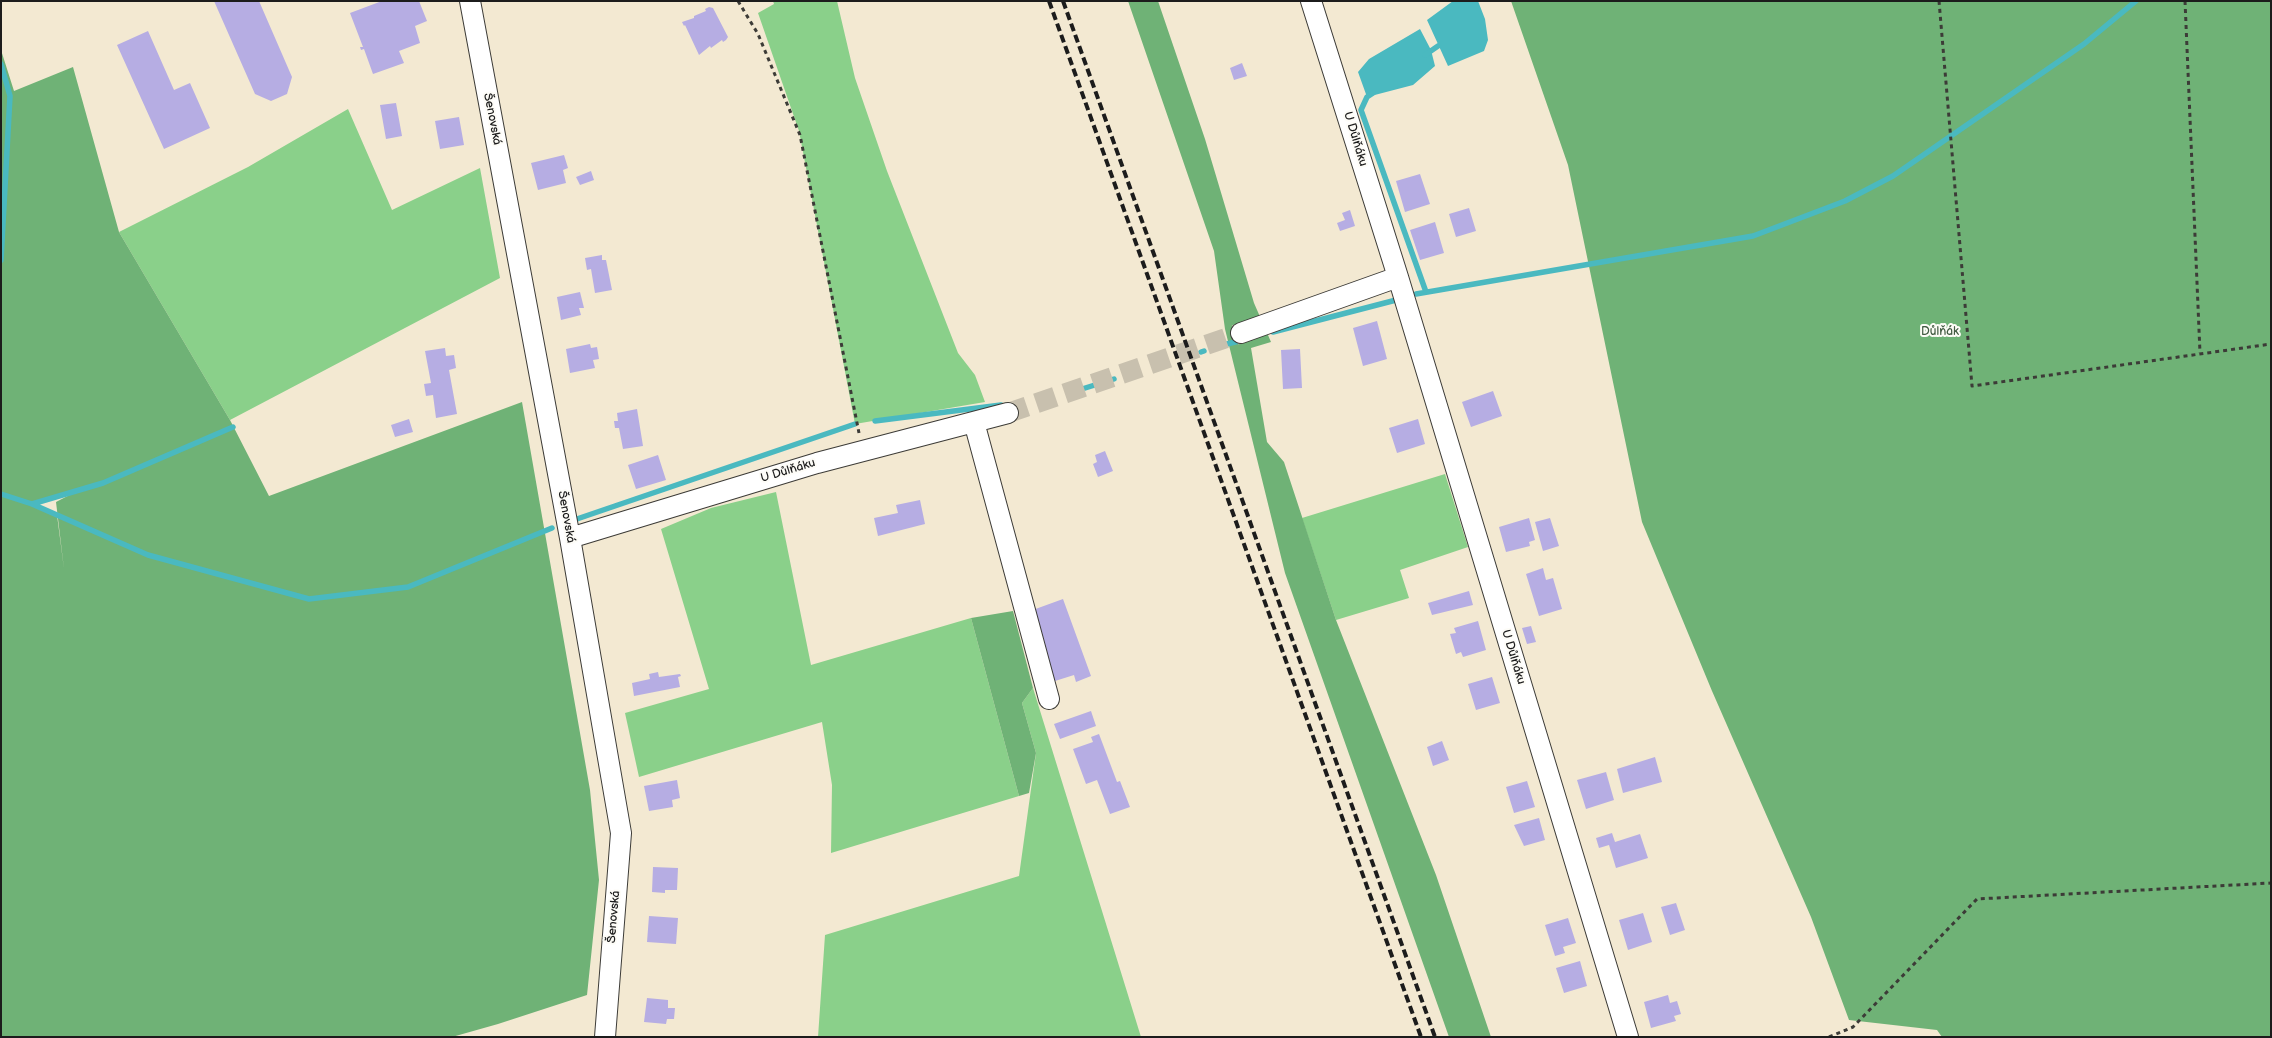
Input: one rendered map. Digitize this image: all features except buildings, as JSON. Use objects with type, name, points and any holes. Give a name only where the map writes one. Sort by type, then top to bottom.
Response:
[{"type":"street","name":"Šenovská","points":[[470,1],[570,538],[621,833],[605,1037]]},
{"type":"street","name":"U Důlňáku","points":[[1312,1],[1398,277],[1628,1037]]},
{"type":"street","points":[[1241,333],[1398,277]]},
{"type":"street","name":"U Důlňáku","points":[[570,538],[863,450],[1008,413]]},
{"type":"street","points":[[974,422],[1049,699]]},
{"type":"path","points":[[738,1],[758,34],[800,135],[863,450]]},
{"type":"path","points":[[1939,1],[1972,386],[2271,344]]},
{"type":"path","points":[[2186,1],[2200,353]]},
{"type":"path","points":[[1829,1037],[1853,1027],[1977,899],[2271,883]]},
{"type":"green space","points":[[773,1],[837,1],[855,78],[887,171],[958,353],[975,375],[985,402],[855,424],[799,131],[758,13],[774,4]]},
{"type":"green space","points":[[1128,1],[1158,1],[1205,139],[1254,303],[1271,342],[1251,348],[1267,442],[1284,462],[1336,620],[1436,875],[1491,1037],[1449,1037],[1285,573],[1225,329],[1214,251]]},
{"type":"green space","name":"Důlňák","points":[[1511,1],[2271,1],[2271,1037],[1942,1037],[1937,1030],[1849,1020],[1811,917],[1712,691],[1642,522],[1568,165]]},
{"type":"green space","points":[[1,50],[14,91],[73,67],[119,232],[230,420],[269,496],[522,402],[590,790],[599,880],[587,995],[452,1037],[1,1037]],"holes":[[[81,489],[56,502],[64,569],[57,515],[33,504]]]},
{"type":"green space","points":[[348,109],[392,210],[480,168],[500,278],[230,420],[119,232],[248,167]]},
{"type":"green space","points":[[1445,474],[1468,547],[1400,570],[1409,598],[1336,620],[1302,518]]},
{"type":"green space","points":[[776,492],[811,665],[971,618],[1019,796],[831,853],[832,785],[822,722],[639,777],[625,713],[709,689],[661,529],[711,508]]},
{"type":"green space","points":[[1013,611],[1033,688],[1022,703],[1036,753],[1029,793],[1019,796],[971,618]]},
{"type":"green space","points":[[1033,688],[1141,1037],[818,1037],[825,935],[1019,876],[1036,753],[1022,703]]},
{"type":"water","points":[[1453,1],[1478,1],[1485,19],[1488,40],[1484,51],[1448,66],[1427,20]]},
{"type":"water","points":[[1420,29],[1431,50],[1435,66],[1413,85],[1367,97],[1358,72],[1369,59]]},
{"type":"waterway","points":[[1416,294],[1753,236],[1845,201],[1893,176],[2084,44],[2136,1]]},
{"type":"waterway","points":[[1425,55],[1438,46]]},
{"type":"waterway","points":[[1,64],[10,96],[1,260]]},
{"type":"waterway","points":[[1373,93],[1367,97],[1361,110],[1426,292]]},
{"type":"waterway","points":[[1273,332],[1400,299]]},
{"type":"waterway","points":[[1227,344],[1243,340]]},
{"type":"waterway","points":[[1082,389],[1114,379]]},
{"type":"waterway","points":[[875,421],[1001,405]]},
{"type":"waterway","points":[[571,521],[855,424]]},
{"type":"waterway","points":[[32,504],[103,483],[233,427]]},
{"type":"waterway","points":[[1,494],[32,504],[148,555],[309,599],[408,587],[552,528]]},
{"type":"tunnel","points":[[1008,413],[1241,333]]},
{"type":"railway","points":[[1049,1],[1421,1037]]},
{"type":"railway","points":[[1063,1],[1435,1037]]}]
